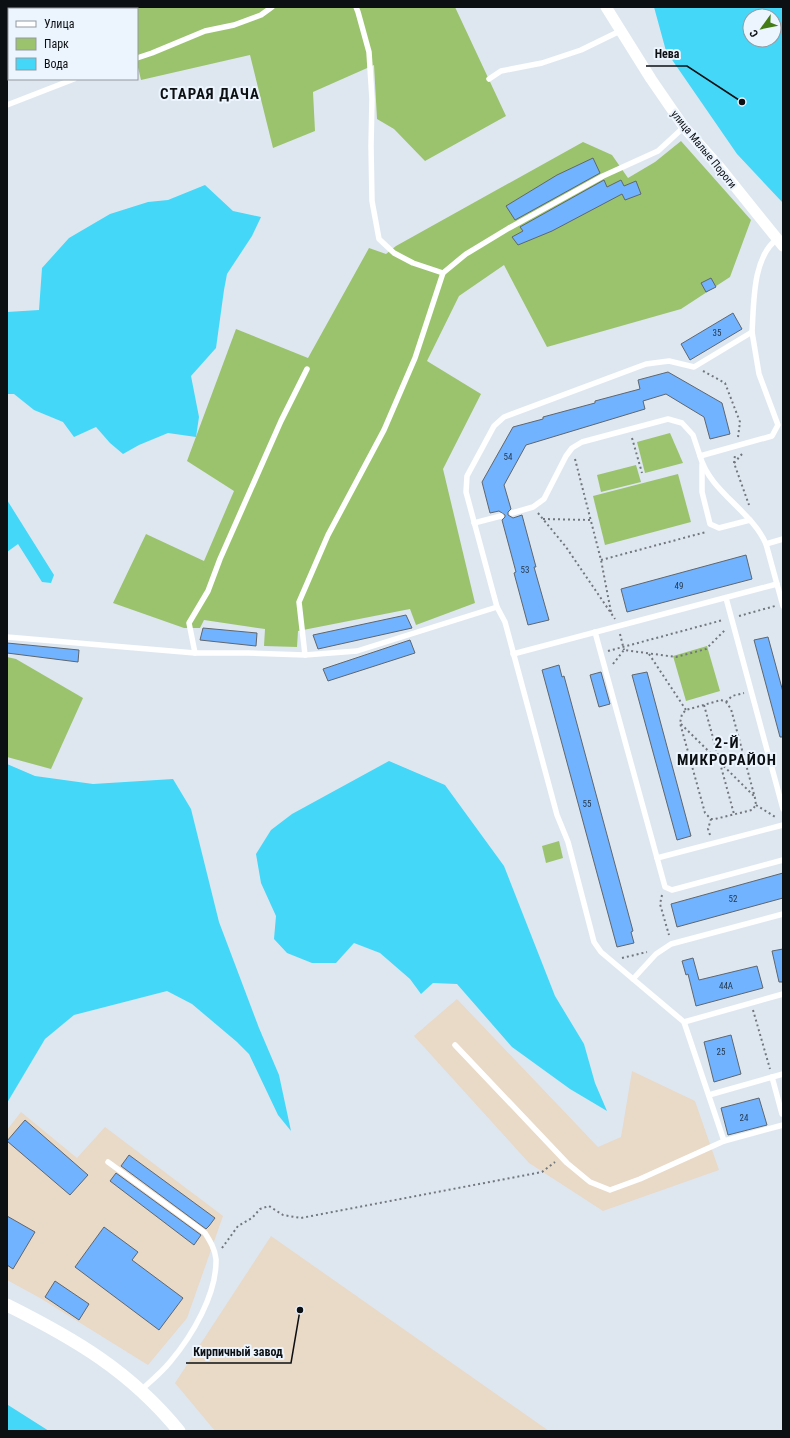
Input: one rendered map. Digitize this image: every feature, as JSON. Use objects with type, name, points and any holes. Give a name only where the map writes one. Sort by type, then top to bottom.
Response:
[{"type":"street","name":"улица Малые Пороги","points":[[606,7],[651,79],[684,127],[721,169],[780,243]]},
{"type":"street","points":[[7,1305],[56,1330],[101,1358],[141,1390],[161,1409],[179,1431]]},
{"type":"lane","points":[[138,58],[205,31],[234,25],[248,20],[261,15],[272,7]]},
{"type":"lane","points":[[356,7],[369,52],[372,99],[372,201],[379,239],[394,253],[413,263],[443,273]]},
{"type":"lane","points":[[489,79],[501,71],[542,63],[581,50],[620,31]]},
{"type":"lane","points":[[7,105],[71,80]]},
{"type":"lane","points":[[305,656],[299,602],[328,535],[384,430],[415,358],[443,273],[466,254],[509,228],[603,176],[658,151],[684,127]]},
{"type":"lane","points":[[700,456],[772,436],[778,425],[759,374],[752,332],[758,271],[764,255],[772,243],[780,243]]},
{"type":"lane","points":[[724,1141],[684,1022],[601,952],[594,942],[568,842],[557,816],[505,622],[497,608],[466,492],[467,476],[494,426],[504,417],[646,364],[669,361],[694,367],[752,332]]},
{"type":"lane","points":[[195,653],[189,623],[208,591],[220,559],[278,428],[307,369]]},
{"type":"lane","points":[[512,513],[533,507],[544,499],[566,456],[572,448],[582,442],[668,419],[682,423],[693,435],[702,465],[702,492],[710,524],[719,528],[750,520]]},
{"type":"lane","points":[[702,465],[711,479],[750,520],[764,538],[777,584],[780,605]]},
{"type":"lane","points":[[474,523],[501,516]]},
{"type":"lane","points":[[766,544],[783,539]]},
{"type":"lane","points":[[513,654],[777,584]]},
{"type":"lane","points":[[726,598],[783,809]]},
{"type":"lane","points":[[7,637],[195,653],[249,653],[305,656],[357,651],[497,608]]},
{"type":"lane","points":[[595,632],[665,887],[672,890],[783,860]]},
{"type":"lane","points":[[657,858],[783,825]]},
{"type":"lane","points":[[633,979],[656,954],[669,945],[783,914]]},
{"type":"lane","points":[[684,1022],[783,994]]},
{"type":"lane","points":[[455,1045],[561,1157],[590,1182],[610,1190],[640,1179],[724,1141],[783,1125]]},
{"type":"lane","points":[[709,1095],[783,1074]]},
{"type":"lane","points":[[772,1077],[782,1114]]},
{"type":"lane","points":[[108,1162],[205,1234],[212,1244],[216,1257],[215,1274],[206,1304],[192,1331],[170,1362],[141,1390]]},
{"type":"path","points":[[694,367],[725,383],[740,422],[734,463],[750,507]]},
{"type":"path","points":[[630,429],[642,473]]},
{"type":"path","points":[[734,463],[754,441]]},
{"type":"path","points":[[572,448],[601,560],[611,612]]},
{"type":"path","points":[[533,507],[566,547],[616,620]]},
{"type":"path","points":[[543,519],[591,520]]},
{"type":"path","points":[[601,560],[719,528]]},
{"type":"path","points":[[601,653],[732,620],[780,605]]},
{"type":"path","points":[[624,650],[676,657],[706,649],[732,620]]},
{"type":"path","points":[[619,631],[624,650]]},
{"type":"path","points":[[607,674],[624,650]]},
{"type":"path","points":[[648,653],[686,710]]},
{"type":"path","points":[[726,702],[732,696],[751,691]]},
{"type":"path","points":[[721,700],[726,702],[731,709],[755,798],[756,805],[752,810],[715,819],[711,819],[705,813],[680,723],[682,714],[686,710],[721,700]]},
{"type":"path","points":[[704,705],[734,814]]},
{"type":"path","points":[[680,723],[755,798]]},
{"type":"path","points":[[756,805],[783,821]]},
{"type":"path","points":[[711,819],[708,829],[712,843]]},
{"type":"path","points":[[612,961],[669,945],[660,904],[665,887]]},
{"type":"path","points":[[751,1003],[772,1077]]},
{"type":"path","points":[[216,1257],[238,1226],[252,1218],[260,1209],[269,1206],[283,1215],[301,1218],[542,1172],[561,1157]]},
{"type":"shaded area","points":[[457,999],[598,1147],[621,1137],[632,1071],[695,1101],[719,1170],[603,1211],[529,1163],[414,1036]]},
{"type":"shaded area","points":[[21,1112],[77,1158],[105,1127],[223,1216],[187,1318],[148,1365],[40,1298],[7,1280],[7,1130]]},
{"type":"shaded area","points":[[271,1236],[549,1431],[215,1431],[175,1383]]},
{"type":"green space","points":[[455,7],[506,116],[425,161],[394,129],[377,119],[374,65],[313,92],[315,131],[273,148],[250,55],[141,80],[138,67],[138,8],[122,8]]},
{"type":"green space","points":[[681,141],[751,220],[730,277],[681,309],[547,347],[504,265],[459,296],[427,361],[481,394],[443,469],[475,603],[416,625],[410,609],[298,631],[297,647],[264,646],[265,629],[204,620],[200,628],[184,628],[113,603],[146,534],[204,561],[234,491],[187,461],[236,329],[308,358],[369,248],[386,254],[396,246],[583,142],[612,155],[628,178],[655,162]]},
{"type":"green space","points":[[670,433],[683,463],[645,473],[637,442]]},
{"type":"green space","points":[[636,465],[641,482],[601,492],[597,475]]},
{"type":"green space","points":[[678,474],[691,522],[605,545],[593,496]]},
{"type":"green space","points":[[707,646],[720,691],[686,701],[673,656]]},
{"type":"green space","points":[[7,657],[16,659],[83,698],[51,769],[7,757]]},
{"type":"green space","points":[[559,841],[563,858],[546,863],[542,846]]},
{"type":"water","points":[[654,7],[783,7],[783,203],[737,154],[666,51]]},
{"type":"water","points":[[205,185],[233,211],[261,217],[252,236],[227,274],[216,348],[191,376],[199,417],[196,437],[168,433],[139,445],[123,454],[110,443],[96,427],[74,437],[63,422],[34,410],[14,394],[7,394],[7,312],[39,310],[42,268],[69,238],[110,214],[148,202],[168,200]]},
{"type":"water","points":[[7,500],[54,575],[51,583],[42,582],[18,544],[7,552]]},
{"type":"water","points":[[389,761],[445,785],[504,866],[555,996],[584,1044],[595,1083],[607,1111],[570,1089],[512,1047],[457,984],[433,983],[421,994],[410,979],[380,953],[354,943],[336,963],[312,963],[287,953],[274,939],[276,916],[261,883],[256,854],[271,830],[292,814]]},
{"type":"water","points":[[7,764],[35,776],[93,784],[173,779],[191,809],[219,922],[259,1028],[279,1075],[291,1131],[278,1115],[249,1054],[192,1004],[167,991],[74,1015],[45,1039],[7,1103]]},
{"type":"water","points":[[7,1404],[8,1405],[49,1431],[7,1431]]},
{"type":"building","points":[[593,158],[600,173],[515,220],[506,206],[557,175]]},
{"type":"building","points":[[604,180],[607,187],[621,180],[624,186],[636,181],[641,194],[625,200],[622,194],[552,231],[518,245],[512,237],[523,231],[520,227]]},
{"type":"building","points":[[711,278],[716,287],[706,292],[701,283]]},
{"type":"building","points":[[733,313],[742,329],[690,360],[681,344]]},
{"type":"building","points":[[668,372],[722,403],[730,434],[710,439],[704,417],[666,394],[643,401],[645,409],[526,445],[504,485],[511,509],[508,512],[508,515],[513,518],[522,515],[536,567],[534,567],[549,620],[528,625],[502,520],[505,515],[499,511],[490,513],[482,482],[513,427],[595,403],[595,401],[640,389],[638,380]]},
{"type":"building","points":[[746,555],[752,579],[627,612],[621,589]]},
{"type":"building","points":[[406,615],[412,628],[318,649],[313,635]]},
{"type":"building","points":[[203,628],[257,633],[256,646],[200,640]]},
{"type":"building","points":[[768,637],[783,692],[783,737],[780,737],[754,640]]},
{"type":"building","points":[[410,640],[415,653],[328,681],[323,669]]},
{"type":"building","points":[[7,643],[79,650],[78,662],[7,653]]},
{"type":"building","points":[[559,665],[562,677],[564,676],[633,931],[631,932],[634,943],[617,947],[542,670]]},
{"type":"building","points":[[601,672],[610,704],[599,707],[590,675]]},
{"type":"building","points":[[647,672],[691,836],[677,840],[632,675]]},
{"type":"building","points":[[783,873],[783,898],[677,927],[671,904]]},
{"type":"building","points":[[783,949],[783,982],[779,982],[772,951]]},
{"type":"building","points":[[693,958],[699,980],[757,966],[763,988],[696,1006],[688,974],[686,975],[682,961]]},
{"type":"building","points":[[731,1035],[741,1074],[714,1082],[704,1042]]},
{"type":"building","points":[[759,1098],[767,1125],[728,1135],[721,1108]]},
{"type":"building","points":[[25,1120],[88,1175],[70,1195],[7,1141]]},
{"type":"building","points":[[129,1155],[215,1218],[209,1226],[206,1229],[121,1166]]},
{"type":"building","points":[[116,1173],[201,1235],[194,1245],[110,1181]]},
{"type":"building","points":[[7,1216],[35,1232],[13,1269],[7,1265]]},
{"type":"building","points":[[104,1227],[138,1252],[132,1260],[183,1298],[159,1330],[75,1267]]},
{"type":"building","points":[[55,1281],[89,1304],[79,1320],[45,1297]]},
{"type":"place","name":"Нева","points":[[742,102]]},
{"type":"place","name":"Кирпичный завод","points":[[300,1310]]},
{"type":"district","name":"СТАРАЯ ДАЧА","points":[[210,94]]},
{"type":"district","name":"2-Й МИКРОРАЙОН","points":[[727,752]]}]
